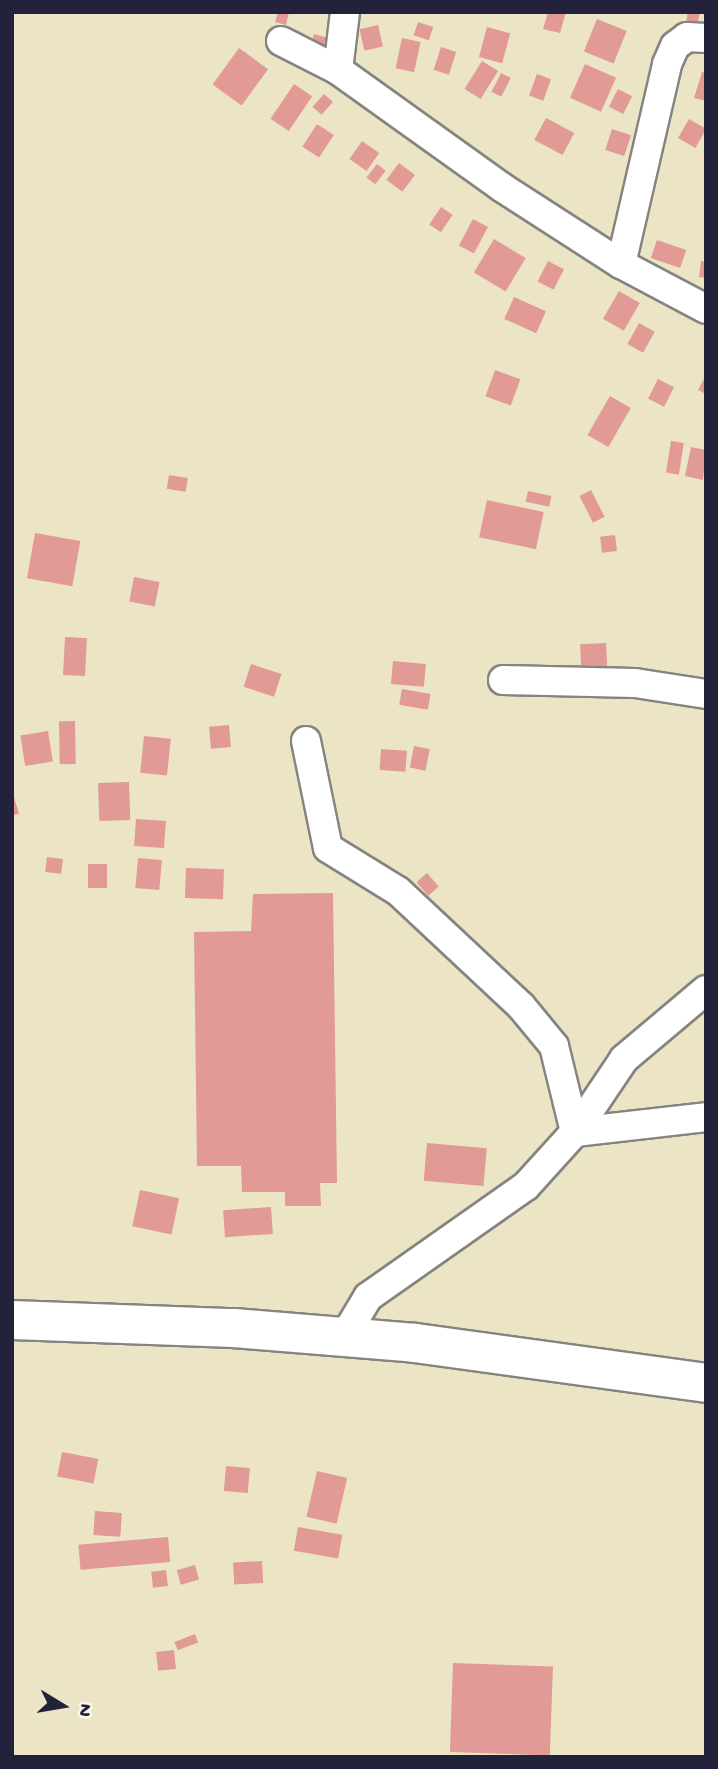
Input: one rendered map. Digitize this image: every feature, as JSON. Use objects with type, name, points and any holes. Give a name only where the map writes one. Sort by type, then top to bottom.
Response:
[{"type":"main road","points":[[12,1321],[344,1337],[706,1383]]},
{"type":"street","points":[[338,70],[345,12]]},
{"type":"street","points":[[621,264],[667,64],[675,46],[687,37],[706,38]]},
{"type":"street","points":[[281,41],[338,70],[503,188],[621,264],[706,309]]},
{"type":"street","points":[[503,680],[635,683],[706,694]]},
{"type":"street","points":[[306,741],[328,848],[398,891],[521,1006],[554,1046],[575,1132]]},
{"type":"street","points":[[344,1337],[368,1297],[526,1186],[575,1132],[624,1059],[706,990]]},
{"type":"street","points":[[575,1132],[706,1117]]},
{"type":"building","points":[[278,12],[289,12],[286,25],[275,22]]},
{"type":"building","points":[[548,12],[566,12],[560,33],[543,29]]},
{"type":"building","points":[[688,12],[700,12],[697,27],[685,26]]},
{"type":"building","points":[[597,19],[627,31],[614,63],[584,51]]},
{"type":"building","points":[[418,22],[433,27],[429,40],[414,35]]},
{"type":"building","points":[[378,25],[383,46],[364,51],[359,29]]},
{"type":"building","points":[[487,27],[510,33],[502,63],[479,57]]},
{"type":"building","points":[[314,34],[329,38],[327,49],[311,45]]},
{"type":"building","points":[[402,38],[421,42],[414,72],[396,68]]},
{"type":"building","points":[[441,47],[456,52],[449,75],[434,70]]},
{"type":"building","points":[[239,48],[268,69],[242,106],[213,84]]},
{"type":"building","points":[[482,61],[498,71],[481,99],[465,89]]},
{"type":"building","points":[[585,64],[616,78],[601,112],[570,98]]},
{"type":"building","points":[[702,72],[706,73],[706,101],[694,98]]},
{"type":"building","points":[[501,73],[511,78],[501,97],[491,92]]},
{"type":"building","points":[[537,74],[551,79],[543,101],[529,96]]},
{"type":"building","points":[[294,84],[312,96],[289,131],[271,119]]},
{"type":"building","points":[[618,89],[632,96],[623,114],[609,107]]},
{"type":"building","points":[[324,94],[333,102],[322,115],[313,107]]},
{"type":"building","points":[[546,118],[574,133],[563,155],[534,140]]},
{"type":"building","points":[[689,119],[706,129],[695,148],[678,138]]},
{"type":"building","points":[[317,124],[334,135],[319,158],[302,147]]},
{"type":"building","points":[[612,129],[631,135],[624,156],[605,150]]},
{"type":"building","points":[[362,141],[379,153],[367,171],[349,159]]},
{"type":"building","points":[[399,163],[415,175],[402,192],[386,180]]},
{"type":"building","points":[[377,164],[386,171],[375,184],[367,177]]},
{"type":"building","points":[[441,207],[453,215],[441,232],[429,224]]},
{"type":"building","points":[[473,219],[488,227],[474,253],[459,245]]},
{"type":"building","points":[[494,239],[526,258],[506,291],[474,272]]},
{"type":"building","points":[[657,240],[686,250],[680,268],[651,258]]},
{"type":"building","points":[[548,261],[564,269],[554,290],[538,281]]},
{"type":"building","points":[[701,261],[706,262],[706,278],[699,277]]},
{"type":"building","points":[[619,291],[640,303],[624,331],[603,319]]},
{"type":"building","points":[[514,297],[546,311],[536,333],[504,319]]},
{"type":"building","points":[[639,323],[655,332],[643,353],[627,344]]},
{"type":"building","points":[[495,370],[520,379],[511,406],[485,396]]},
{"type":"building","points":[[706,375],[706,394],[698,390]]},
{"type":"building","points":[[658,379],[674,387],[664,407],[648,399]]},
{"type":"building","points":[[610,396],[631,408],[608,447],[588,435]]},
{"type":"building","points":[[671,441],[684,443],[679,475],[666,473]]},
{"type":"building","points":[[691,447],[706,450],[703,480],[685,476]]},
{"type":"building","points":[[169,475],[188,478],[186,492],[167,489]]},
{"type":"building","points":[[591,490],[605,517],[593,523],[579,496]]},
{"type":"building","points":[[528,491],[551,496],[549,507],[526,502]]},
{"type":"building","points":[[487,500],[544,512],[536,549],[479,537]]},
{"type":"building","points":[[35,533],[80,541],[72,586],[27,578]]},
{"type":"building","points":[[615,535],[617,551],[602,553],[600,537]]},
{"type":"building","points":[[134,577],[160,582],[155,607],[129,602]]},
{"type":"building","points":[[65,637],[87,638],[85,676],[63,675]]},
{"type":"building","points":[[606,643],[608,676],[582,677],[580,644]]},
{"type":"building","points":[[393,661],[426,664],[424,687],[391,684]]},
{"type":"building","points":[[251,664],[281,674],[274,697],[244,687]]},
{"type":"building","points":[[402,689],[431,694],[428,710],[399,705]]},
{"type":"building","points":[[59,721],[75,721],[76,764],[60,764]]},
{"type":"building","points":[[229,725],[231,747],[211,749],[209,727]]},
{"type":"building","points":[[48,731],[53,762],[25,766],[20,735]]},
{"type":"building","points":[[144,736],[171,739],[167,776],[140,773]]},
{"type":"building","points":[[414,746],[430,749],[426,771],[410,768]]},
{"type":"building","points":[[381,749],[407,751],[405,772],[380,770]]},
{"type":"building","points":[[129,782],[130,820],[99,821],[98,783]]},
{"type":"building","points":[[12,790],[19,814],[12,815]]},
{"type":"building","points":[[136,819],[166,821],[164,848],[134,846]]},
{"type":"building","points":[[47,857],[63,859],[61,874],[45,872]]},
{"type":"building","points":[[138,858],[162,860],[159,890],[135,888]]},
{"type":"building","points":[[88,864],[107,864],[107,888],[88,888]]},
{"type":"building","points":[[186,868],[224,869],[223,899],[185,898]]},
{"type":"building","points":[[427,873],[439,887],[428,896],[416,882]]},
{"type":"building","points":[[333,893],[337,1183],[320,1183],[321,1206],[285,1206],[285,1192],[242,1192],[241,1166],[197,1166],[194,932],[251,931],[253,894]]},
{"type":"building","points":[[427,1143],[487,1148],[483,1186],[424,1181]]},
{"type":"building","points":[[140,1190],[179,1198],[171,1235],[132,1226]]},
{"type":"building","points":[[271,1207],[273,1234],[225,1237],[223,1210]]},
{"type":"building","points":[[62,1452],[98,1459],[94,1484],[57,1477]]},
{"type":"building","points":[[226,1466],[250,1468],[248,1493],[224,1491]]},
{"type":"building","points":[[317,1471],[347,1478],[337,1524],[306,1517]]},
{"type":"building","points":[[95,1511],[122,1513],[120,1537],[93,1535]]},
{"type":"building","points":[[298,1527],[342,1535],[338,1558],[294,1551]]},
{"type":"building","points":[[168,1537],[170,1562],[81,1570],[78,1545]]},
{"type":"building","points":[[262,1561],[263,1583],[234,1584],[233,1563]]},
{"type":"building","points":[[195,1565],[199,1579],[181,1585],[177,1570]]},
{"type":"building","points":[[166,1570],[168,1586],[153,1588],[151,1572]]},
{"type":"building","points":[[195,1634],[198,1642],[178,1650],[174,1642]]},
{"type":"building","points":[[174,1650],[176,1669],[158,1671],[156,1652]]},
{"type":"building","points":[[453,1663],[553,1666],[550,1755],[450,1752]]}]
